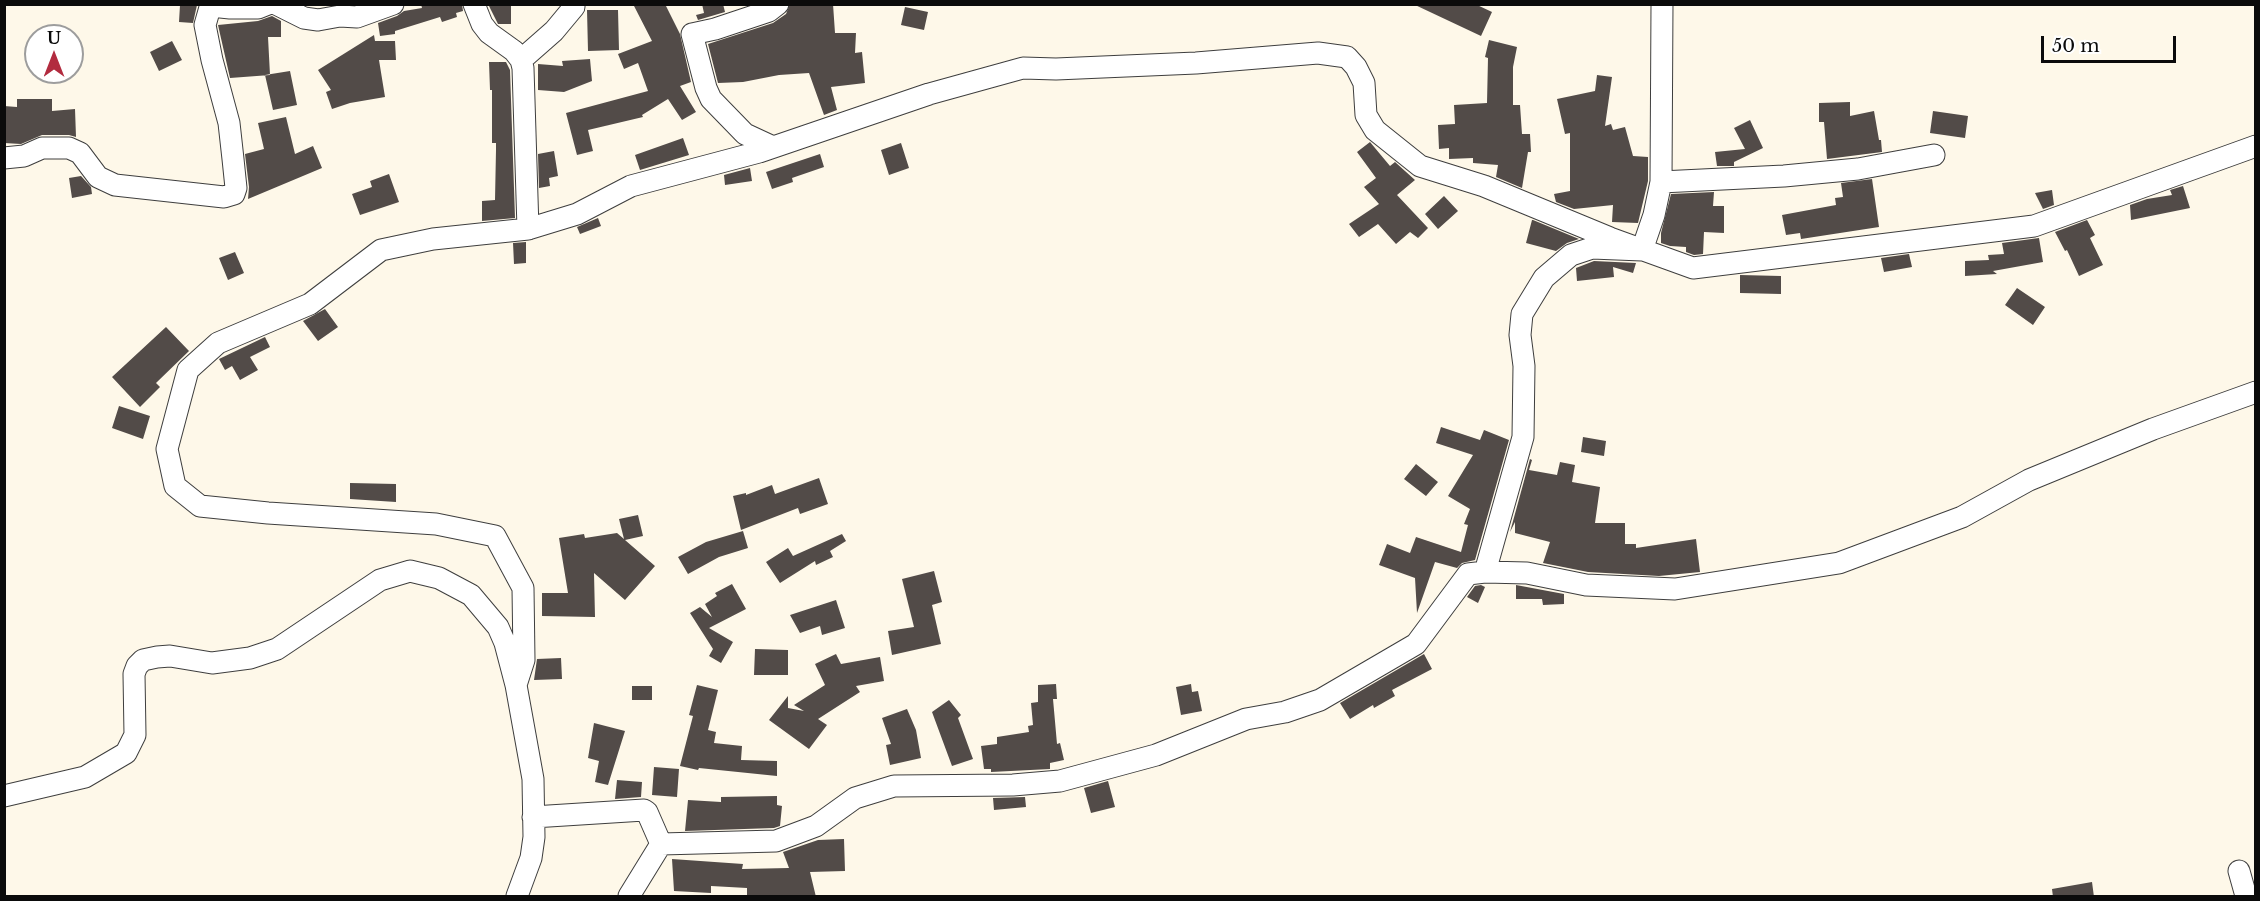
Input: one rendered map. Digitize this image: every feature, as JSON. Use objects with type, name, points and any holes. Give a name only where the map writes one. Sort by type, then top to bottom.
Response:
[{"type":"street","points":[[4,158],[24,156],[42,148],[69,148],[80,153],[98,177],[115,185],[224,197],[234,194],[236,188],[234,159],[229,123],[212,60],[206,25],[211,5],[258,8],[268,4]]},
{"type":"street","points":[[276,4],[304,18],[318,20],[338,10],[357,17],[393,4]]},
{"type":"street","points":[[474,4],[482,24],[489,33],[514,51],[521,60],[523,68],[528,229]]},
{"type":"street","points":[[521,60],[554,31],[574,4]]},
{"type":"street","points":[[773,147],[745,134],[711,99],[702,77],[692,34],[769,11],[778,4]]},
{"type":"street","points":[[1642,249],[1654,215],[1661,182],[1662,4]]},
{"type":"street","points":[[516,685],[524,660],[523,588],[495,536],[436,524],[268,513],[200,506],[175,486],[167,449],[188,370],[218,343],[310,304],[381,250],[433,239],[528,229],[577,214],[631,186],[773,147],[929,94],[1023,68],[1056,69],[1196,63],[1318,53],[1347,57],[1356,67],[1364,83],[1366,115],[1375,130],[1420,166],[1484,186],[1693,268],[2034,226],[2256,146]]},
{"type":"street","points":[[1661,182],[1784,176],[1858,169],[1934,154]]},
{"type":"street","points":[[1485,572],[1523,437],[1524,366],[1520,335],[1522,314],[1544,278],[1571,255],[1592,248],[1642,249]]},
{"type":"street","points":[[661,844],[776,842],[816,826],[855,798],[894,786],[1013,785],[1060,781],[1156,755],[1246,719],[1285,712],[1320,700],[1416,644],[1468,574],[1527,573],[1586,585],[1675,589],[1839,563],[1962,516],[2039,476],[2153,429],[2256,392]]},
{"type":"street","points":[[4,796],[85,777],[126,753],[135,735],[135,674],[137,666],[143,660],[170,656],[212,663],[229,662],[260,655],[277,649],[380,580],[410,571],[439,578],[471,595],[498,627],[505,644],[516,685],[533,779],[531,858],[517,897]]},
{"type":"street","points":[[533,817],[644,810],[661,844]]},
{"type":"street","points":[[629,897],[661,844]]},
{"type":"street","points":[[2239,871],[2246,897]]},
{"type":"building","points":[[421,4],[462,4],[463,11],[456,13],[457,17],[442,22],[440,17],[395,31],[395,34],[380,36],[378,23],[404,11],[422,8]]},
{"type":"building","points":[[488,4],[511,4],[511,24],[498,24]]},
{"type":"building","points":[[633,4],[665,4],[680,34],[691,82],[680,86],[696,112],[682,120],[668,99],[642,115],[643,117],[588,130],[593,151],[577,155],[566,113],[648,91],[638,63],[624,69],[618,54],[652,41]]},
{"type":"building","points":[[702,4],[723,4],[725,12],[698,20],[696,15],[704,13]]},
{"type":"building","points":[[790,4],[833,4],[835,33],[856,33],[855,53],[862,52],[865,83],[831,87],[837,110],[824,115],[809,73],[718,83],[708,44],[773,23],[786,14]]},
{"type":"building","points":[[1413,4],[1475,4],[1492,12],[1481,36]]},
{"type":"building","points":[[180,5],[197,5],[193,23],[179,22]]},
{"type":"building","points":[[905,7],[928,12],[924,30],[901,25]]},
{"type":"building","points":[[587,10],[618,10],[619,50],[588,51]]},
{"type":"building","points":[[272,16],[281,21],[281,37],[268,37],[270,75],[230,78],[218,25],[258,21]]},
{"type":"building","points":[[374,35],[375,41],[395,41],[396,60],[379,60],[385,97],[350,103],[332,109],[326,92],[331,90],[318,70]]},
{"type":"building","points":[[1489,40],[1517,47],[1513,67],[1513,105],[1520,105],[1522,134],[1530,134],[1531,152],[1528,152],[1522,188],[1496,177],[1498,165],[1473,163],[1473,158],[1449,159],[1449,148],[1439,149],[1438,125],[1455,124],[1454,105],[1487,103],[1488,58],[1485,57]]},
{"type":"building","points":[[172,41],[182,60],[159,71],[150,52]]},
{"type":"building","points":[[590,59],[592,81],[564,92],[538,90],[538,64],[563,66],[562,61]]},
{"type":"building","points":[[489,62],[506,62],[510,70],[515,218],[482,221],[482,201],[495,200],[496,143],[492,143],[492,90],[490,90]]},
{"type":"building","points":[[290,71],[297,105],[273,110],[265,75]]},
{"type":"building","points":[[1597,75],[1612,77],[1605,126],[1611,124],[1613,130],[1625,127],[1633,156],[1648,157],[1648,181],[1638,223],[1612,222],[1613,205],[1574,209],[1556,202],[1554,194],[1570,191],[1570,133],[1565,134],[1557,99],[1595,91]]},
{"type":"building","points":[[17,99],[52,99],[52,111],[75,109],[76,137],[42,135],[21,144],[4,143],[4,106],[17,107]]},
{"type":"building","points":[[1850,102],[1850,116],[1874,111],[1882,152],[1827,159],[1824,122],[1819,122],[1819,103]]},
{"type":"building","points":[[1933,111],[1968,116],[1965,138],[1930,133]]},
{"type":"building","points":[[286,117],[295,154],[313,146],[322,168],[248,199],[245,154],[264,149],[258,123]]},
{"type":"building","points":[[1750,120],[1763,148],[1734,162],[1734,166],[1717,166],[1715,152],[1745,149],[1734,128]]},
{"type":"building","points":[[683,138],[689,155],[640,170],[635,155]]},
{"type":"building","points":[[1370,142],[1390,166],[1395,162],[1415,180],[1397,195],[1428,228],[1418,238],[1410,232],[1396,244],[1378,224],[1359,237],[1349,224],[1379,204],[1364,187],[1376,178],[1357,152]]},
{"type":"building","points":[[901,143],[909,168],[889,175],[881,150]]},
{"type":"building","points":[[554,151],[558,176],[549,178],[550,186],[539,188],[538,154]]},
{"type":"building","points":[[820,154],[824,167],[792,178],[793,182],[772,189],[766,172]]},
{"type":"building","points":[[750,168],[752,181],[725,185],[724,175]]},
{"type":"building","points":[[389,174],[399,202],[360,215],[352,194],[372,187],[370,181]]},
{"type":"building","points":[[81,176],[91,187],[92,194],[72,198],[69,178]]},
{"type":"building","points":[[1872,179],[1879,227],[1801,239],[1800,233],[1786,235],[1782,215],[1836,205],[1835,198],[1843,197],[1841,183]]},
{"type":"building","points":[[2183,186],[2190,208],[2131,220],[2130,205],[2147,199],[2172,195],[2170,190]]},
{"type":"building","points":[[2052,190],[2054,205],[2043,209],[2035,193]]},
{"type":"building","points":[[1714,192],[1713,206],[1724,206],[1724,233],[1704,232],[1703,254],[1694,255],[1686,252],[1686,247],[1661,243],[1661,233],[1671,194]]},
{"type":"building","points":[[1444,196],[1458,211],[1438,229],[1425,214]]},
{"type":"building","points":[[598,218],[601,226],[580,234],[577,227]]},
{"type":"building","points":[[1532,220],[1579,239],[1567,243],[1556,251],[1526,243]]},
{"type":"building","points":[[2087,220],[2095,235],[2090,238],[2103,265],[2079,276],[2067,250],[2065,251],[2055,232]]},
{"type":"building","points":[[2039,238],[2043,262],[1993,271],[1997,274],[1965,276],[1965,261],[1989,260],[1988,255],[2004,254],[2002,243]]},
{"type":"building","points":[[526,242],[526,263],[514,264],[513,243]]},
{"type":"building","points":[[235,252],[244,273],[228,280],[219,258]]},
{"type":"building","points":[[1909,254],[1912,267],[1884,272],[1881,258]]},
{"type":"building","points":[[1594,261],[1636,263],[1633,273],[1613,267],[1614,277],[1577,281],[1576,268]]},
{"type":"building","points":[[1740,275],[1781,276],[1781,294],[1740,293]]},
{"type":"building","points":[[2017,288],[2045,307],[2033,325],[2005,305]]},
{"type":"building","points":[[325,309],[338,327],[318,341],[303,321]]},
{"type":"building","points":[[166,327],[189,351],[156,383],[160,387],[140,407],[112,377]]},
{"type":"building","points":[[265,337],[270,347],[250,357],[258,370],[240,380],[232,366],[225,370],[219,359]]},
{"type":"building","points":[[119,406],[150,416],[143,439],[112,428]]},
{"type":"building","points":[[1441,427],[1480,440],[1484,430],[1509,440],[1475,560],[1462,563],[1457,568],[1435,562],[1417,613],[1415,578],[1379,565],[1387,544],[1410,553],[1416,537],[1461,552],[1468,525],[1464,524],[1470,509],[1448,496],[1473,455],[1436,443]]},
{"type":"building","points":[[1583,437],[1606,441],[1604,456],[1581,452]]},
{"type":"building","points":[[1530,459],[1532,460],[1529,470],[1557,475],[1560,462],[1575,465],[1572,482],[1600,487],[1595,523],[1625,523],[1625,544],[1636,544],[1636,548],[1696,539],[1700,572],[1659,576],[1588,572],[1543,563],[1550,542],[1515,533],[1515,522],[1510,532]]},
{"type":"building","points":[[1416,464],[1438,482],[1426,496],[1404,479]]},
{"type":"building","points":[[819,478],[828,504],[800,514],[798,508],[741,530],[733,496],[746,493],[746,495],[772,485],[775,494]]},
{"type":"building","points":[[350,483],[396,484],[396,502],[350,499]]},
{"type":"building","points":[[638,515],[643,536],[625,540],[655,566],[625,600],[594,573],[595,617],[542,616],[542,593],[568,593],[559,538],[584,534],[585,538],[617,533],[624,539],[619,519]]},
{"type":"building","points":[[743,531],[748,548],[719,557],[688,574],[678,557],[706,542]]},
{"type":"building","points":[[842,534],[846,541],[830,551],[833,557],[816,565],[815,561],[780,583],[766,562],[788,548],[793,556]]},
{"type":"building","points":[[934,571],[942,602],[932,605],[941,644],[892,655],[888,631],[914,627],[902,579]]},
{"type":"building","points":[[732,584],[746,609],[709,628],[733,642],[721,663],[709,656],[713,649],[690,613],[700,607],[712,617],[705,604],[717,596],[715,593]]},
{"type":"building","points":[[1516,585],[1564,594],[1564,604],[1543,605],[1542,599],[1516,599]]},
{"type":"building","points":[[1475,586],[1485,587],[1478,603],[1467,597]]},
{"type":"building","points":[[836,600],[845,628],[822,635],[820,626],[800,633],[790,615]]},
{"type":"building","points":[[755,649],[788,650],[788,675],[754,675]]},
{"type":"building","points":[[836,654],[841,664],[880,657],[884,681],[856,686],[860,692],[818,719],[827,725],[809,749],[769,720],[788,696],[788,708],[804,711],[794,705],[825,685],[815,664]]},
{"type":"building","points":[[1424,654],[1432,669],[1392,690],[1395,696],[1374,708],[1373,705],[1350,719],[1340,703]]},
{"type":"building","points":[[561,658],[562,679],[534,680],[537,659]]},
{"type":"building","points":[[1056,684],[1057,699],[1053,699],[1057,744],[1060,743],[1064,760],[1050,763],[1050,769],[991,772],[991,769],[984,769],[981,746],[997,744],[997,737],[1029,732],[1028,726],[1033,725],[1031,703],[1038,702],[1038,685]]},
{"type":"building","points":[[1191,684],[1192,692],[1198,691],[1202,711],[1181,715],[1176,687]]},
{"type":"building","points":[[697,685],[718,690],[708,730],[716,732],[714,743],[742,746],[741,760],[777,761],[777,776],[699,768],[698,770],[680,766],[693,716],[689,715]]},
{"type":"building","points":[[632,686],[652,686],[652,700],[632,700]]},
{"type":"building","points":[[949,700],[961,715],[958,718],[973,759],[952,766],[932,712]]},
{"type":"building","points":[[907,709],[916,730],[921,758],[890,765],[886,745],[891,744],[882,718]]},
{"type":"building","points":[[594,723],[625,731],[608,785],[595,782],[599,761],[588,758]]},
{"type":"building","points":[[654,767],[679,769],[677,797],[652,795]]},
{"type":"building","points":[[617,780],[642,782],[641,797],[615,799]]},
{"type":"building","points":[[1108,781],[1115,807],[1091,813],[1084,788]]},
{"type":"building","points":[[777,796],[777,805],[782,806],[780,826],[685,831],[688,800],[721,802],[721,797]]},
{"type":"building","points":[[1025,797],[1026,807],[994,810],[993,798]]},
{"type":"building","points":[[844,839],[845,871],[810,872],[816,897],[747,897],[747,888],[711,886],[711,893],[674,891],[672,859],[743,864],[742,869],[789,868],[783,852],[818,840]]},
{"type":"building","points":[[2092,882],[2094,897],[2053,897],[2052,889]]}]
